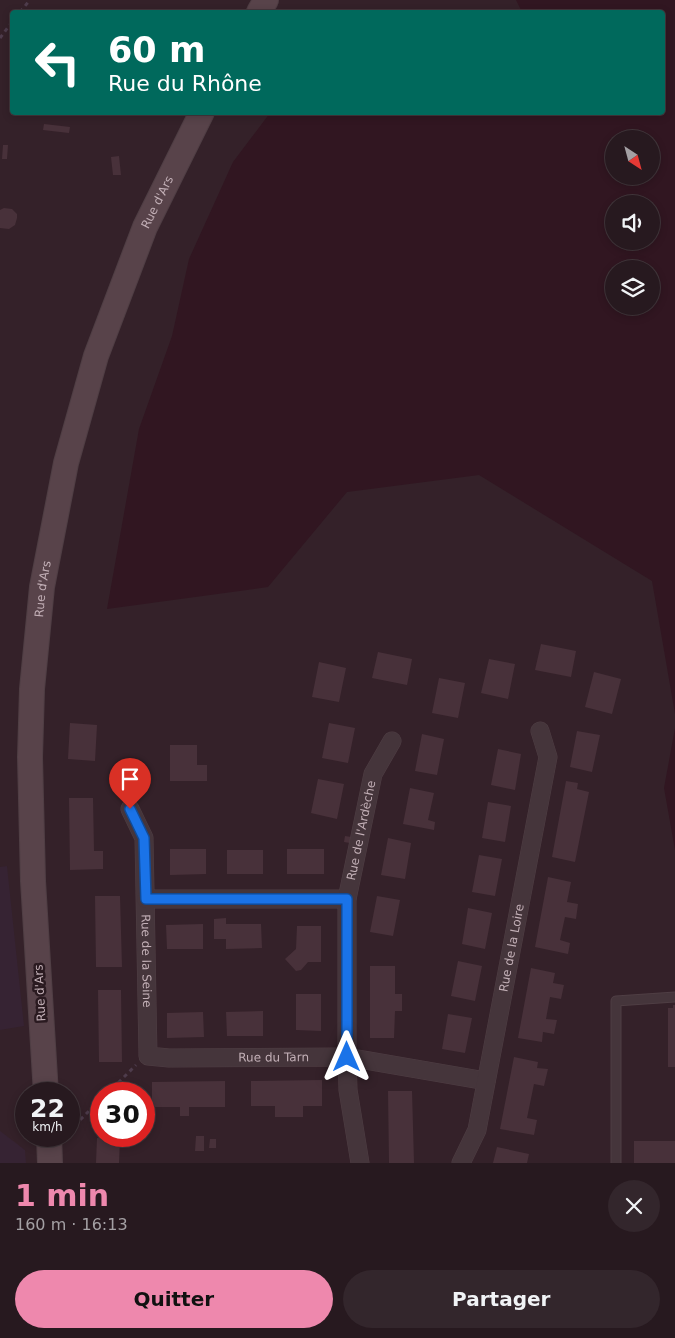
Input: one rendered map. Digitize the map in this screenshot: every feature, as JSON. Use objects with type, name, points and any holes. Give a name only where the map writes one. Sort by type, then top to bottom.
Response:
[{"type":"main road","name":"Rue d'Ars","points":[[45,1082],[33,881],[30,757],[32,689],[42,587],[66,463],[96,356],[145,227],[201,115]]},
{"type":"main road","points":[[49,1147],[50,1163]]},
{"type":"street","name":"Rue de la Loire","points":[[461,1163],[477,1130],[548,757],[540,731]]},
{"type":"street","name":"Rue de l'Ardèche","points":[[360,1163],[348,1090],[347,899],[373,774],[392,741]]},
{"type":"street","name":"Rue de la Seine","points":[[130,809],[144,838],[148,1056]]},
{"type":"street","points":[[146,899],[347,899]]},
{"type":"street","name":"Rue du Tarn","points":[[148,1056],[169,1058],[347,1057],[486,1081]]},
{"type":"lane","points":[[616,1163],[616,1001],[675,997]]},
{"type":"path","points":[[22,10],[30,0]]},
{"type":"path","points":[[0,38],[10,25]]},
{"type":"path","points":[[119,1082],[148,1056]]},
{"type":"path","points":[[80,1120],[90,1110]]},
{"type":"shaded area","points":[[516,0],[675,0],[675,714],[652,581],[479,475],[347,492],[268,587],[107,609],[139,429],[172,336],[189,259],[233,162],[268,115],[665,115],[665,10],[521,10]]},
{"type":"shaded area","points":[[675,728],[675,850],[664,788]]},
{"type":"shaded area","points":[[7,866],[24,1026],[0,1030],[0,867]]},
{"type":"shaded area","points":[[0,1131],[15,1142],[15,1147],[21,1147],[25,1150],[26,1163],[0,1163]]},
{"type":"building","points":[[44,124],[70,127],[69,133],[43,130]]},
{"type":"building","points":[[3,145],[8,145],[7,159],[2,159]]},
{"type":"building","points":[[119,156],[121,175],[113,175],[111,157]]},
{"type":"building","points":[[4,208],[12,209],[17,214],[15,225],[9,229],[0,228],[0,210]]},
{"type":"building","points":[[541,644],[576,651],[571,677],[535,670]]},
{"type":"building","points":[[378,652],[412,659],[407,685],[372,678]]},
{"type":"building","points":[[489,659],[515,664],[508,699],[481,693]]},
{"type":"building","points":[[319,662],[346,668],[339,702],[312,697]]},
{"type":"building","points":[[594,672],[621,679],[612,714],[585,707]]},
{"type":"building","points":[[439,678],[465,683],[458,718],[432,713]]},
{"type":"building","points":[[70,723],[97,725],[95,761],[68,759]]},
{"type":"building","points":[[329,723],[355,728],[348,763],[322,758]]},
{"type":"building","points":[[577,731],[600,735],[592,772],[570,767]]},
{"type":"building","points":[[422,734],[444,739],[437,775],[415,771]]},
{"type":"building","points":[[170,745],[197,745],[197,765],[207,765],[207,781],[170,781]]},
{"type":"building","points":[[498,749],[521,754],[515,790],[491,785]]},
{"type":"building","points":[[318,779],[344,784],[337,819],[311,813]]},
{"type":"building","points":[[566,781],[578,783],[577,789],[589,792],[575,862],[552,857]]},
{"type":"building","points":[[410,788],[434,793],[428,820],[435,822],[434,830],[403,824]]},
{"type":"building","points":[[69,798],[93,798],[94,851],[103,851],[103,869],[70,870]]},
{"type":"building","points":[[488,802],[511,806],[505,842],[482,838]]},
{"type":"building","points":[[345,836],[351,837],[350,843],[344,842]]},
{"type":"building","points":[[388,838],[411,843],[405,879],[381,875]]},
{"type":"building","points":[[170,849],[206,849],[206,874],[170,875]]},
{"type":"building","points":[[287,849],[324,849],[324,874],[287,874]]},
{"type":"building","points":[[227,850],[263,850],[263,874],[227,874]]},
{"type":"building","points":[[479,855],[502,859],[495,896],[472,892]]},
{"type":"building","points":[[548,877],[571,882],[567,902],[578,904],[576,919],[565,917],[560,940],[570,943],[568,954],[535,947]]},
{"type":"building","points":[[95,896],[120,896],[122,967],[96,967]]},
{"type":"building","points":[[377,896],[400,900],[393,936],[370,932]]},
{"type":"building","points":[[468,908],[492,913],[485,949],[462,944]]},
{"type":"building","points":[[226,918],[226,924],[261,924],[262,948],[226,949],[226,939],[214,939],[214,919]]},
{"type":"building","points":[[203,924],[203,949],[167,949],[166,925]]},
{"type":"building","points":[[297,926],[321,926],[321,962],[308,962],[301,970],[296,971],[285,959],[296,949]]},
{"type":"building","points":[[458,961],[482,966],[475,1001],[451,996]]},
{"type":"building","points":[[370,966],[395,966],[395,994],[402,994],[402,1011],[395,1011],[394,1038],[370,1038]]},
{"type":"building","points":[[531,968],[555,973],[553,983],[564,985],[561,999],[550,997],[546,1019],[557,1020],[554,1034],[543,1032],[542,1042],[518,1038]]},
{"type":"building","points":[[98,990],[121,990],[122,1062],[99,1062]]},
{"type":"building","points":[[296,994],[321,994],[321,1031],[296,1030]]},
{"type":"building","points":[[673,1005],[675,1005],[675,1067],[668,1067],[668,1008],[673,1008]]},
{"type":"building","points":[[263,1011],[263,1036],[227,1036],[226,1012]]},
{"type":"building","points":[[203,1012],[204,1037],[167,1038],[167,1013]]},
{"type":"building","points":[[448,1014],[472,1018],[465,1053],[442,1049]]},
{"type":"building","points":[[514,1057],[538,1062],[537,1068],[548,1069],[544,1086],[534,1084],[527,1118],[537,1120],[534,1135],[500,1129]]},
{"type":"building","points":[[322,1080],[322,1106],[303,1106],[303,1117],[275,1117],[275,1106],[251,1106],[251,1081]]},
{"type":"building","points":[[225,1081],[225,1107],[189,1107],[189,1116],[180,1116],[180,1107],[155,1107],[155,1082],[152,1082]]},
{"type":"building","points":[[388,1091],[412,1091],[414,1163],[389,1163]]},
{"type":"building","points":[[196,1136],[204,1136],[204,1151],[195,1151]]},
{"type":"building","points":[[210,1139],[216,1139],[216,1148],[209,1148]]},
{"type":"building","points":[[634,1141],[675,1141],[675,1163],[634,1163]]},
{"type":"building","points":[[97,1147],[120,1147],[119,1163],[96,1163]]},
{"type":"building","points":[[497,1147],[529,1154],[527,1163],[493,1163]]},
{"type":"route","points":[[130,809],[144,838],[146,899],[347,899],[347,1057]]}]
